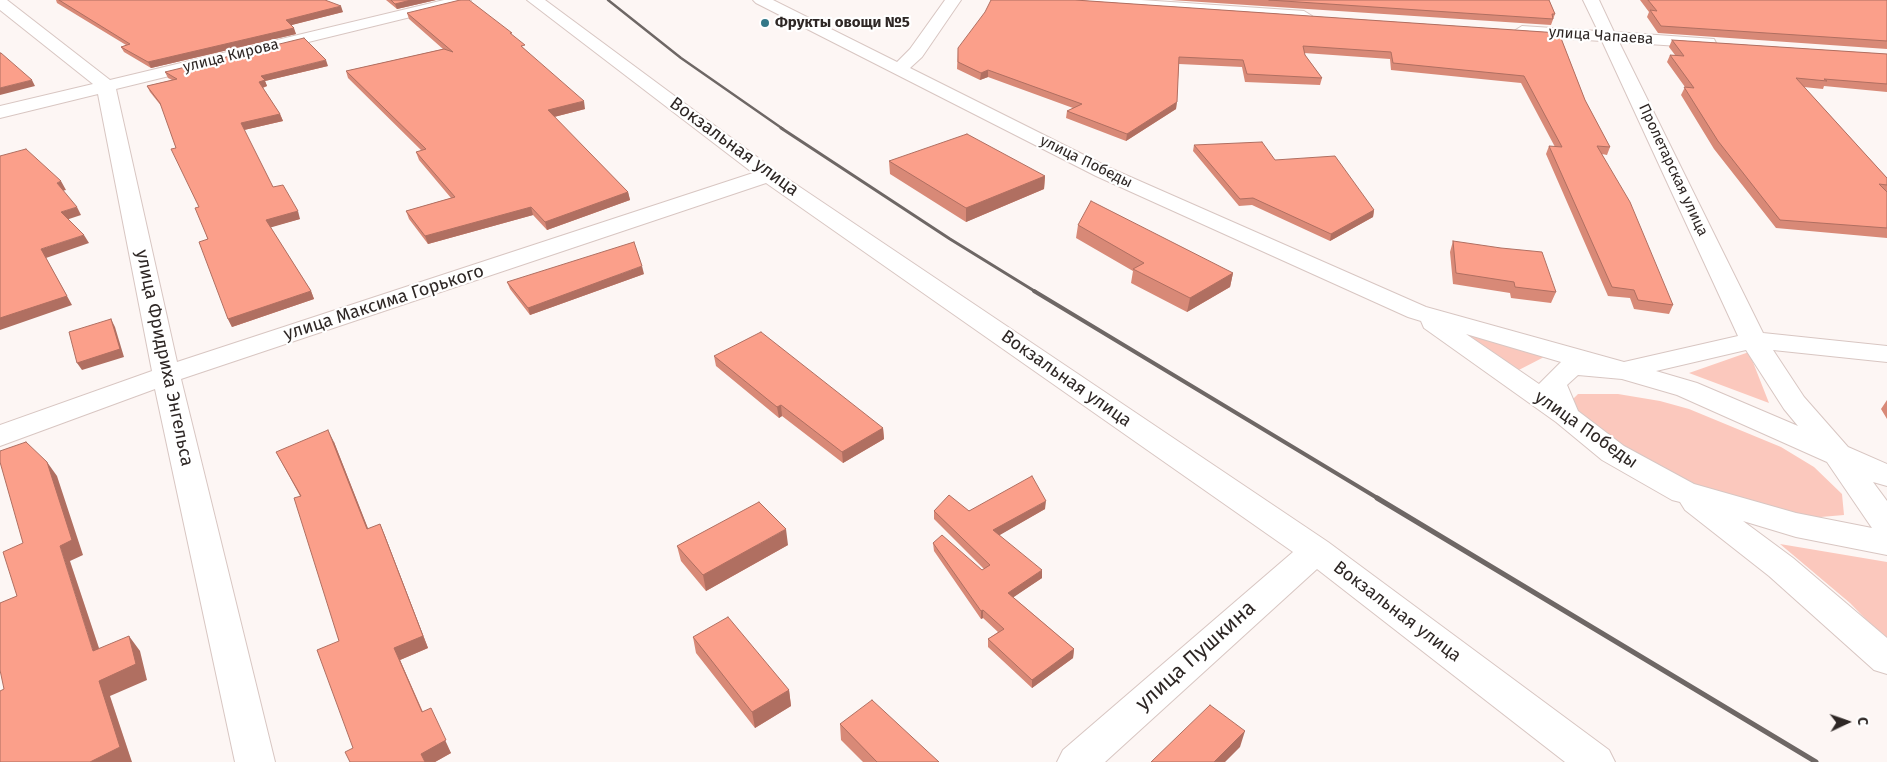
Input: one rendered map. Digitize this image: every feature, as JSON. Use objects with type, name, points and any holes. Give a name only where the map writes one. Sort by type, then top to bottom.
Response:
[{"type":"street","name":"улица Кирова","points":[[0,112],[463,0]]},
{"type":"street","name":"Вокзальная улица","points":[[535,0],[770,175],[1316,550],[1595,762]]},
{"type":"street","name":"улица Победы","points":[[761,0],[1103,172],[1417,312],[1687,389],[1887,476]]},
{"type":"street","points":[[899,69],[916,52],[954,0]]},
{"type":"street","points":[[1075,0],[1322,17]]},
{"type":"street","name":"Пролетарская улица","points":[[1591,0],[1753,340],[1794,403],[1838,455],[1887,525]]},
{"type":"street","points":[[0,2],[106,86]]},
{"type":"street","name":"улица Чапаева","points":[[1510,30],[1722,44]]},
{"type":"street","name":"улица Фридриха Энгельса","points":[[106,86],[166,375],[255,762]]},
{"type":"street","name":"улица Максима Горького","points":[[0,436],[166,375],[770,175]]},
{"type":"street","name":"улица Победы","points":[[1417,312],[1566,416],[1614,453],[1683,492],[1796,525],[1887,543]]},
{"type":"street","points":[[1566,416],[1553,384],[1572,366],[1623,371],[1753,340],[1887,354]]},
{"type":"street","points":[[1683,492],[1781,567],[1887,659]]},
{"type":"street","name":"улица Пушкина","points":[[1077,762],[1316,550]]},
{"type":"shaded area","points":[[1467,333],[1546,356],[1513,373]]},
{"type":"shaded area","points":[[1749,352],[1769,403],[1689,373]]},
{"type":"shaded area","points":[[1578,394],[1618,394],[1660,401],[1689,409],[1781,447],[1814,467],[1842,494],[1844,515],[1809,518],[1702,488],[1642,460],[1581,417],[1571,401]]},
{"type":"shaded area","points":[[1780,544],[1887,562],[1887,641],[1850,603]]},
{"type":"building","points":[[59,0],[325,0],[341,6],[286,20],[294,28],[148,62],[121,47],[130,44]]},
{"type":"building","points":[[391,0],[411,0],[395,4]]},
{"type":"building","points":[[460,0],[469,0],[512,33],[510,33],[525,45],[521,46],[584,101],[548,110],[628,192],[545,222],[531,207],[425,236],[406,211],[455,197],[416,152],[426,149],[346,71],[444,49],[453,52],[407,13]]},
{"type":"building","points":[[991,0],[1075,0],[1559,33],[1585,100],[1610,147],[1597,146],[1630,202],[1673,305],[1638,300],[1634,290],[1612,287],[1549,146],[1562,147],[1524,76],[1393,63],[1391,52],[1303,46],[1305,55],[1322,78],[1247,74],[1243,60],[1179,57],[1177,102],[1127,134],[1067,111],[1082,104],[988,70],[981,73],[958,62],[958,48],[985,12]]},
{"type":"building","points":[[1269,0],[1549,0],[1555,14],[1552,14],[1553,19]]},
{"type":"building","points":[[1648,0],[1887,0],[1887,41],[1661,26],[1650,10],[1657,11]]},
{"type":"building","points":[[304,38],[326,60],[261,76],[265,80],[259,82],[280,114],[241,123],[273,187],[283,185],[298,211],[266,220],[311,291],[228,319],[199,242],[208,239],[195,208],[199,207],[171,149],[176,148],[160,103],[147,86],[177,79],[165,72]]},
{"type":"building","points":[[1672,40],[1887,54],[1887,84],[1796,78],[1887,178],[1887,185],[1879,184],[1887,192],[1887,228],[1780,220],[1718,141],[1684,87],[1694,88],[1670,55],[1684,56]]},
{"type":"building","points":[[1,53],[32,80],[0,88]]},
{"type":"building","points":[[967,134],[1045,176],[966,208],[889,161]]},
{"type":"building","points":[[1262,142],[1275,160],[1335,156],[1374,210],[1331,234],[1253,198],[1240,199],[1194,145]]},
{"type":"building","points":[[26,149],[61,181],[57,183],[77,207],[61,212],[84,235],[41,249],[67,296],[0,318],[0,156]]},
{"type":"building","points":[[1091,201],[1233,273],[1190,298],[1133,269],[1144,263],[1078,225]]},
{"type":"building","points":[[1453,241],[1542,252],[1556,292],[1515,287],[1514,282],[1456,273]]},
{"type":"building","points":[[634,242],[642,266],[528,308],[507,282]]},
{"type":"building","points":[[111,319],[120,349],[77,363],[69,332]]},
{"type":"building","points":[[761,332],[883,428],[842,452],[781,405],[777,407],[714,356]]},
{"type":"building","points":[[328,430],[367,529],[380,524],[423,636],[394,648],[422,712],[431,708],[446,740],[421,754],[425,762],[350,762],[345,752],[353,748],[317,650],[339,641],[294,498],[301,496],[276,452]]},
{"type":"building","points":[[26,442],[47,462],[72,540],[60,546],[93,651],[129,636],[136,664],[99,681],[120,747],[90,762],[0,762],[0,691],[4,689],[0,670],[0,603],[17,596],[3,552],[23,543],[0,462],[0,451]]},
{"type":"building","points":[[1032,476],[1046,501],[993,530],[1042,570],[1008,593],[1074,649],[1032,680],[988,639],[1004,629],[983,610],[981,611],[933,543],[942,535],[982,570],[990,565],[934,511],[949,495],[969,511]]},
{"type":"building","points":[[759,502],[786,529],[703,575],[677,546]]},
{"type":"building","points":[[728,617],[789,690],[752,712],[693,637]]},
{"type":"building","points":[[872,700],[939,762],[877,762],[840,724]]},
{"type":"building","points":[[1210,705],[1245,731],[1214,762],[1151,762]]},
{"type":"railway","points":[[608,0],[681,58],[783,129]]},
{"type":"railway","points":[[781,128],[950,239],[1036,292]]},
{"type":"railway","points":[[1034,291],[1379,499]]},
{"type":"railway","points":[[1377,498],[1816,762]]},
{"type":"place","name":"Фрукты овощи №5","points":[[765,23]]}]
